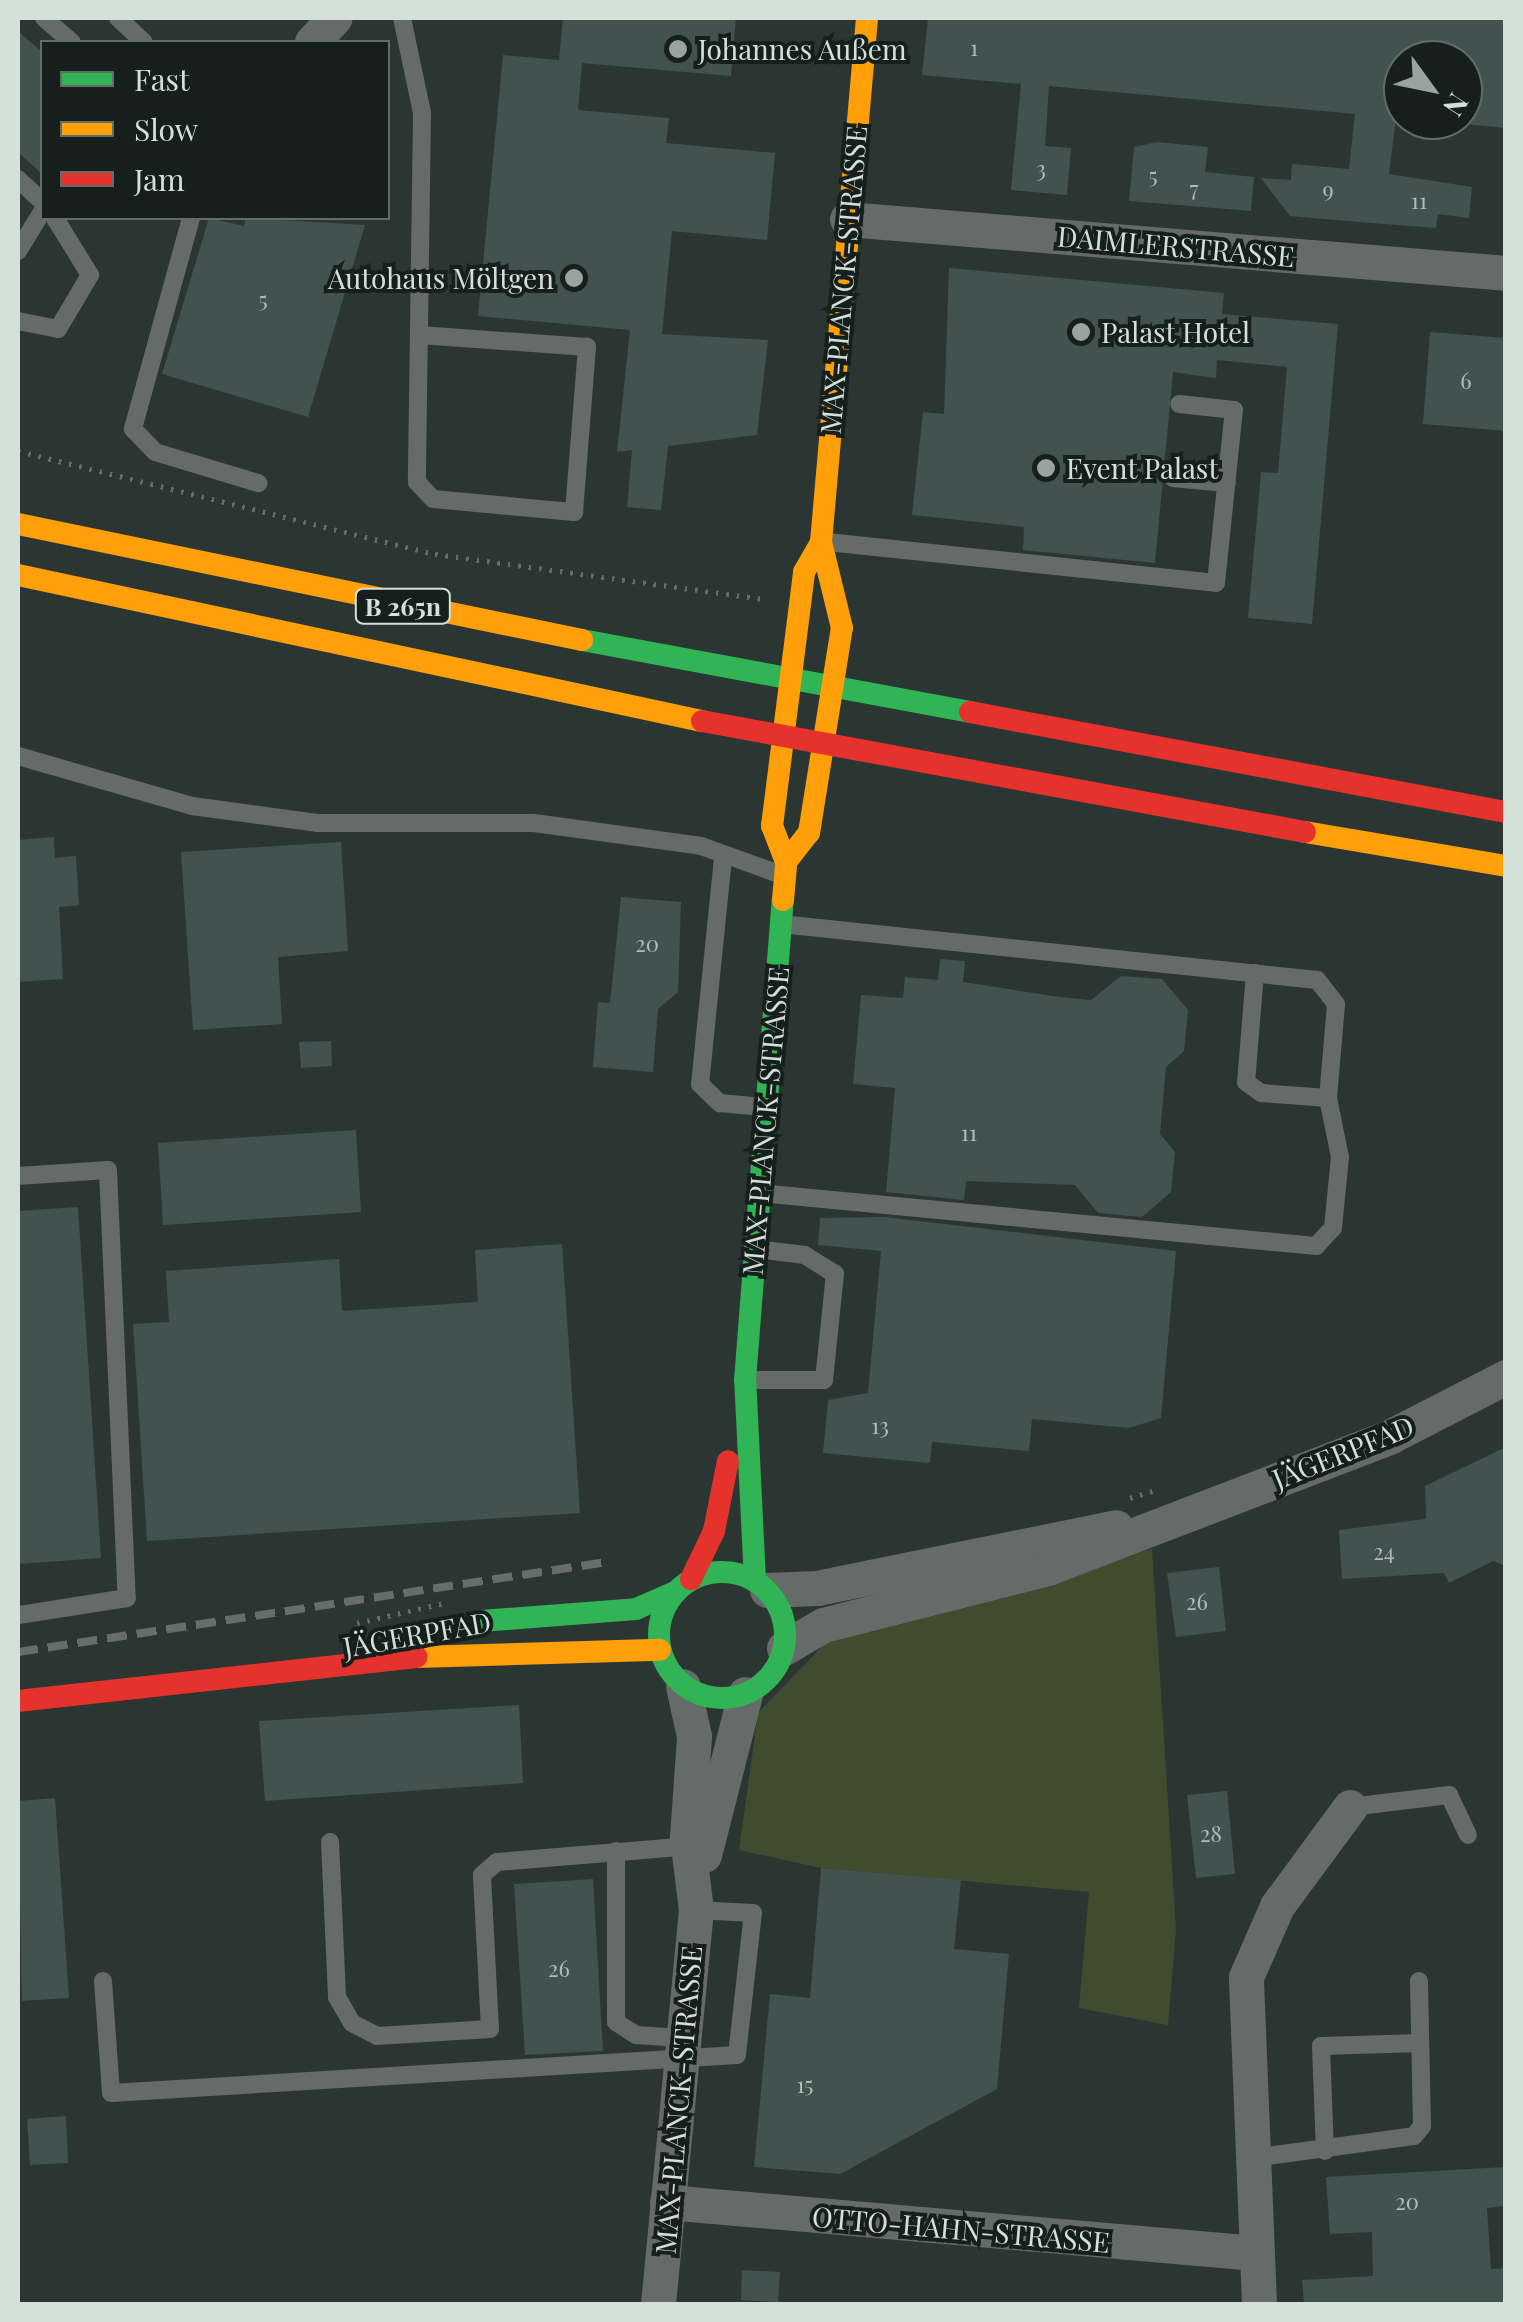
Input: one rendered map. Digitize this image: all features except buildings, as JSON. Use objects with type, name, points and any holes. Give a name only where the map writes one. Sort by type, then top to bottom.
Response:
[{"type":"main road","name":"MAX-PLANCK-STRASSE","points":[[786,869],[809,834],[841,600],[821,542],[867,18]]},
{"type":"main road","name":"B 265n","points":[[18,524],[790,679],[1506,812]]},
{"type":"main road","name":"MAX-PLANCK-STRASSE","points":[[683,1586],[714,1531],[745,1380],[786,869],[772,826],[804,572],[821,542]]},
{"type":"main road","name":"B 265n","points":[[18,575],[823,748],[1506,866]]},
{"type":"main road","name":"MAX-PLANCK-STRASSE","points":[[745,1380],[761,1585]]},
{"type":"main road","points":[[712,1572],[761,1585],[782,1617],[784,1648],[745,1694],[702,1696],[683,1686],[660,1650],[683,1586],[712,1572]]},
{"type":"main road","name":"JÄGERPFAD","points":[[159,1683],[450,1627],[636,1609],[683,1586]]},
{"type":"main road","name":"JÄGERPFAD","points":[[18,1700],[499,1648],[660,1650]]},
{"type":"street","name":"DAIMLERSTRASSE","points":[[847,218],[1506,273]]},
{"type":"street","name":"JÄGERPFAD","points":[[1169,1503],[1392,1436],[1506,1377]]},
{"type":"street","points":[[761,1585],[1169,1503]]},
{"type":"street","points":[[784,1648],[823,1625],[1048,1568],[1169,1503]]},
{"type":"street","name":"MAX-PLANCK-STRASSE","points":[[658,2304],[696,1902],[694,1736],[683,1686]]},
{"type":"street","name":"MAX-PLANCK-STRASSE","points":[[697,1845],[745,1694]]},
{"type":"street","points":[[1259,2304],[1246,1977],[1277,1906],[1350,1807]]},
{"type":"street","name":"OTTO-HAHN-STRASSE","points":[[667,2202],[1256,2253]]},
{"type":"lane","points":[[44,18],[70,40]]},
{"type":"lane","points":[[118,18],[142,40]]},
{"type":"lane","points":[[402,18],[422,113],[419,335],[422,491],[574,512],[587,348],[419,335]]},
{"type":"lane","points":[[18,179],[40,199]]},
{"type":"lane","points":[[18,251],[40,215]]},
{"type":"lane","points":[[18,321],[58,329],[90,275],[55,220]]},
{"type":"lane","points":[[189,220],[133,429],[155,452],[258,483]]},
{"type":"lane","points":[[821,542],[1216,583],[1234,410],[1179,404]]},
{"type":"lane","points":[[1174,478],[1226,483]]},
{"type":"lane","points":[[18,756],[192,806],[316,823],[534,823],[701,846],[723,858],[786,869]]},
{"type":"lane","points":[[723,858],[700,1084],[720,1103],[766,1107]]},
{"type":"lane","points":[[759,1193],[1316,1246],[1333,1228],[1340,1157],[1328,1098],[1336,1004],[1317,980],[780,924]]},
{"type":"lane","points":[[1255,973],[1246,1082],[1260,1093],[1328,1098]]},
{"type":"lane","points":[[18,1176],[108,1170],[128,1598],[18,1615]]},
{"type":"lane","points":[[745,1380],[824,1380],[835,1274],[805,1255],[754,1249]]},
{"type":"lane","points":[[1350,1807],[1449,1795],[1468,1835]]},
{"type":"lane","points":[[330,1842],[337,1997],[352,2023],[377,2036],[490,2029],[482,1875],[497,1862],[697,1845]]},
{"type":"lane","points":[[616,1851],[616,2022],[636,2035],[737,2056],[752,1912],[696,1902]]},
{"type":"lane","points":[[102,1981],[111,2093],[680,2047]]},
{"type":"lane","points":[[1252,2158],[1326,2152],[1414,2136],[1422,2126],[1419,1982]]},
{"type":"lane","points":[[1326,2152],[1320,2046],[1420,2043]]},
{"type":"path","points":[[18,451],[435,554],[774,601],[776,623],[797,626]]},
{"type":"path","points":[[1125,1499],[1169,1503]]},
{"type":"path","points":[[339,1627],[466,1599]]},
{"type":"green space","points":[[1152,1549],[1176,1930],[1168,2025],[1079,2008],[1089,1892],[821,1868],[739,1850],[758,1713],[840,1628]]},
{"type":"railway","points":[[18,1652],[607,1562]]},
{"type":"traffic: fast","points":[[582,640],[970,712]]},
{"type":"traffic: fast","points":[[755,1581],[745,1380],[783,900]]},
{"type":"traffic: fast","points":[[722,1572],[746,1577],[767,1590],[780,1611],[785,1635],[780,1659],[767,1680],[746,1693],[722,1698],[698,1693],[677,1680],[664,1659],[659,1635],[664,1611],[677,1590],[698,1577],[722,1572]]},
{"type":"traffic: fast","points":[[481,1621],[636,1609],[675,1592]]},
{"type":"traffic: slow","points":[[783,900],[786,862],[772,826],[804,572],[821,542],[867,18]]},
{"type":"traffic: slow","points":[[18,524],[582,640]]},
{"type":"traffic: slow","points":[[786,862],[809,833],[842,628],[821,542]]},
{"type":"traffic: slow","points":[[18,575],[702,721]]},
{"type":"traffic: slow","points":[[1305,832],[1506,866]]},
{"type":"traffic: slow","points":[[417,1657],[660,1650]]},
{"type":"traffic: jam","points":[[970,712],[1506,812]]},
{"type":"traffic: jam","points":[[702,721],[1305,832]]},
{"type":"traffic: jam","points":[[691,1579],[714,1531],[728,1461]]},
{"type":"traffic: jam","points":[[18,1701],[417,1657]]},
{"type":"place","name":"Johannes Außem","points":[[678,49]]},
{"type":"place","name":"Autohaus Möltgen","points":[[574,278]]},
{"type":"place","name":"Palast Hotel","points":[[1081,332]]},
{"type":"place","name":"Event Palast","points":[[1046,468]]}]
